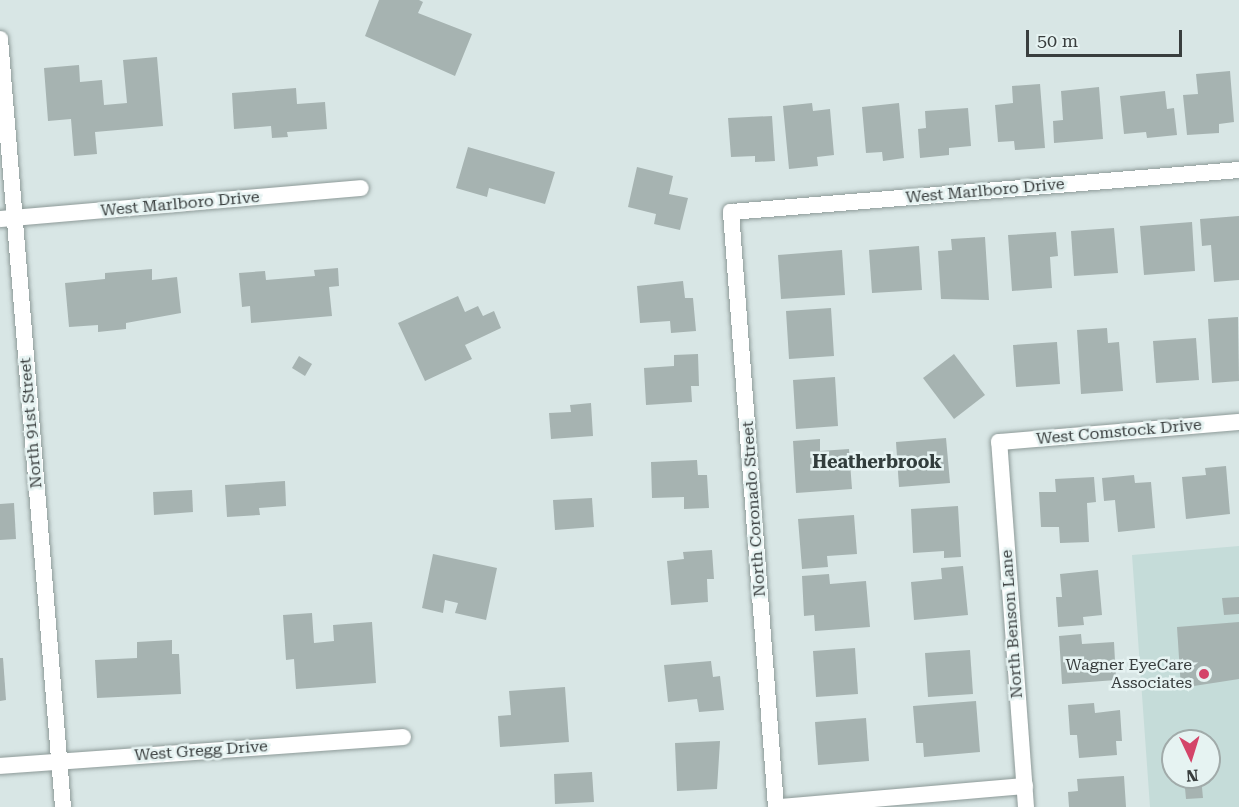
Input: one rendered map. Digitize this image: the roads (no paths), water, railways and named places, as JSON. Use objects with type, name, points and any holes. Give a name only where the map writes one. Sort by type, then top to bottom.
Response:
[{"type":"street","name":"North 91st Street","points":[[0,39],[7,218],[63,807]]},
{"type":"street","name":"West Marlboro Drive","points":[[731,212],[1239,170]]},
{"type":"street","name":"West Marlboro Drive","points":[[7,218],[361,188]]},
{"type":"street","name":"North Coronado Street","points":[[731,212],[778,807]]},
{"type":"street","name":"West Comstock Drive","points":[[999,442],[1239,422]]},
{"type":"street","name":"North Benson Lane","points":[[999,442],[1026,807]]},
{"type":"street","name":"West Gregg Drive","points":[[0,766],[403,737]]},
{"type":"street","points":[[778,807],[1024,786]]},
{"type":"place","name":"Wagner EyeCare Associates","points":[[1204,674]]},
{"type":"district","name":"Heatherbrook","points":[[877,462]]}]
